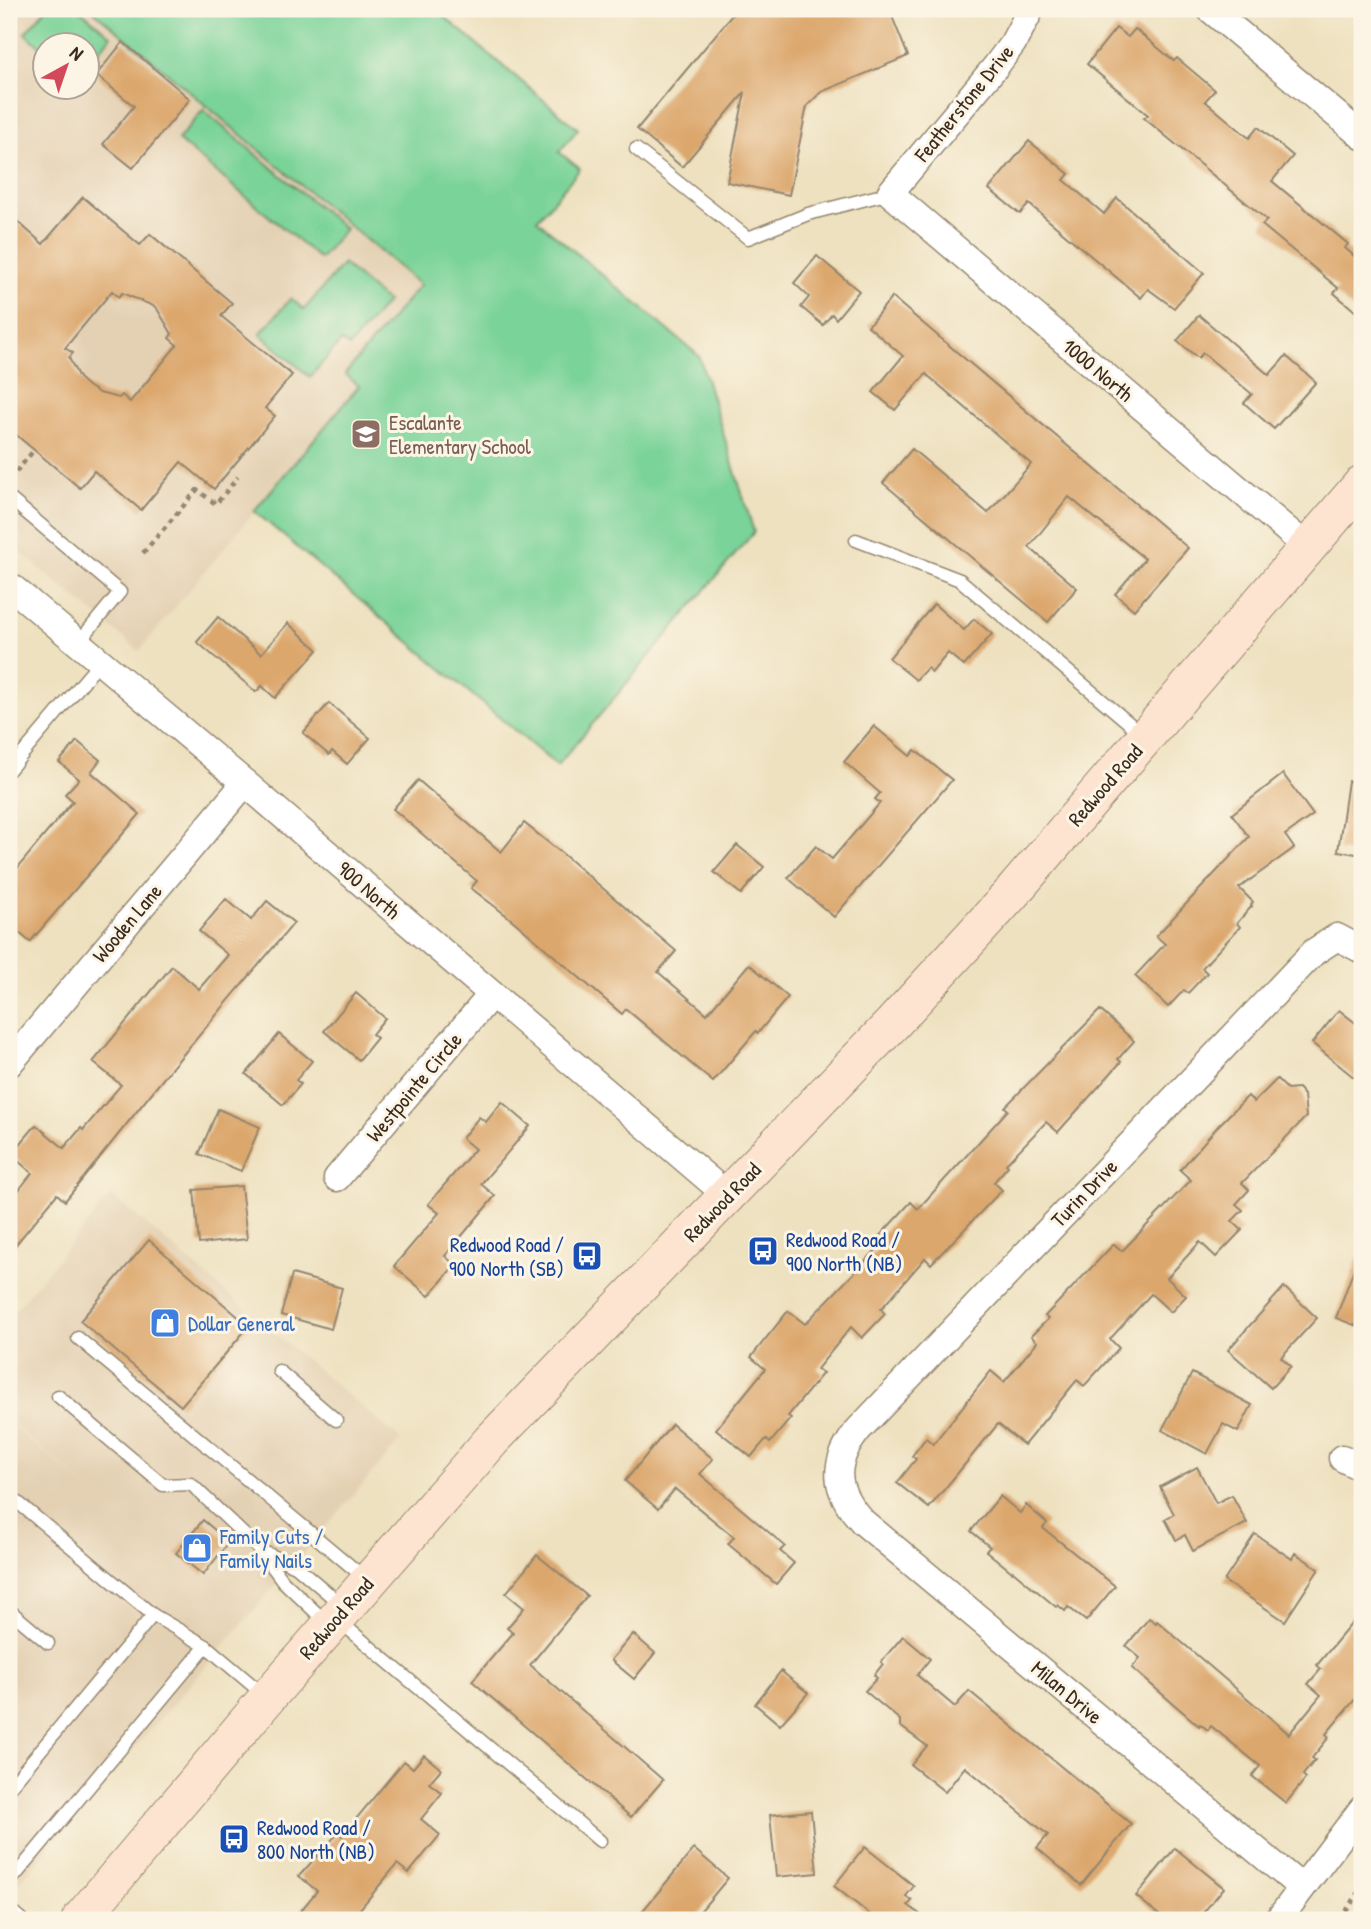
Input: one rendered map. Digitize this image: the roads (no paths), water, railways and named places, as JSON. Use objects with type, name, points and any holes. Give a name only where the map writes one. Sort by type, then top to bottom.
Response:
[{"type":"main road","name":"Redwood Road","points":[[95,1915],[267,1698],[491,1441],[893,1023],[1011,894],[1362,484]]},
{"type":"street","name":"Featherstone Drive","points":[[890,193],[996,66],[1013,43],[1031,9]]},
{"type":"street","points":[[1210,9],[1362,136]]},
{"type":"street","name":"1000 North","points":[[890,193],[1307,547]]},
{"type":"street","name":"900 North","points":[[9,585],[728,1196]]},
{"type":"street","name":"Wooden Lane","points":[[9,1063],[245,783]]},
{"type":"street","name":"Turin Drive","points":[[841,1487],[839,1462],[859,1429],[1304,962],[1337,937],[1362,950]]},
{"type":"street","name":"Westpointe Circle","points":[[337,1178],[491,995]]},
{"type":"street","name":"Milan Drive","points":[[841,1487],[846,1501],[863,1522],[1302,1888]]},
{"type":"street","points":[[1278,1920],[1362,1809]]},
{"type":"lane","points":[[636,149],[748,239],[808,214],[890,193]]},
{"type":"lane","points":[[9,498],[120,592],[78,643]]},
{"type":"lane","points":[[856,540],[960,580],[1146,738]]},
{"type":"lane","points":[[9,770],[100,662]]},
{"type":"lane","points":[[78,1338],[345,1608]]},
{"type":"lane","points":[[279,1371],[337,1420]]},
{"type":"lane","points":[[58,1396],[163,1485],[191,1485],[261,1550],[283,1581],[345,1608]]},
{"type":"lane","points":[[9,1495],[153,1615],[206,1646],[267,1698]]},
{"type":"lane","points":[[261,1550],[296,1566],[345,1608],[600,1841]]},
{"type":"lane","points":[[9,1610],[48,1643]]},
{"type":"lane","points":[[9,1788],[153,1615]]},
{"type":"lane","points":[[9,1883],[206,1646]]},
{"type":"lane","points":[[9,1909],[22,1920]]},
{"type":"place","name":"Escalante Elementary School","points":[[366,434]]},
{"type":"place","name":"Redwood Road / 900 North (NB)","points":[[763,1251]]},
{"type":"place","name":"Redwood Road / 900 North (SB)","points":[[587,1256]]},
{"type":"place","name":"Dollar General","points":[[165,1323]]},
{"type":"place","name":"Family Cuts / Family Nails","points":[[197,1548]]},
{"type":"place","name":"Redwood Road / 800 North (NB)","points":[[234,1839]]}]
